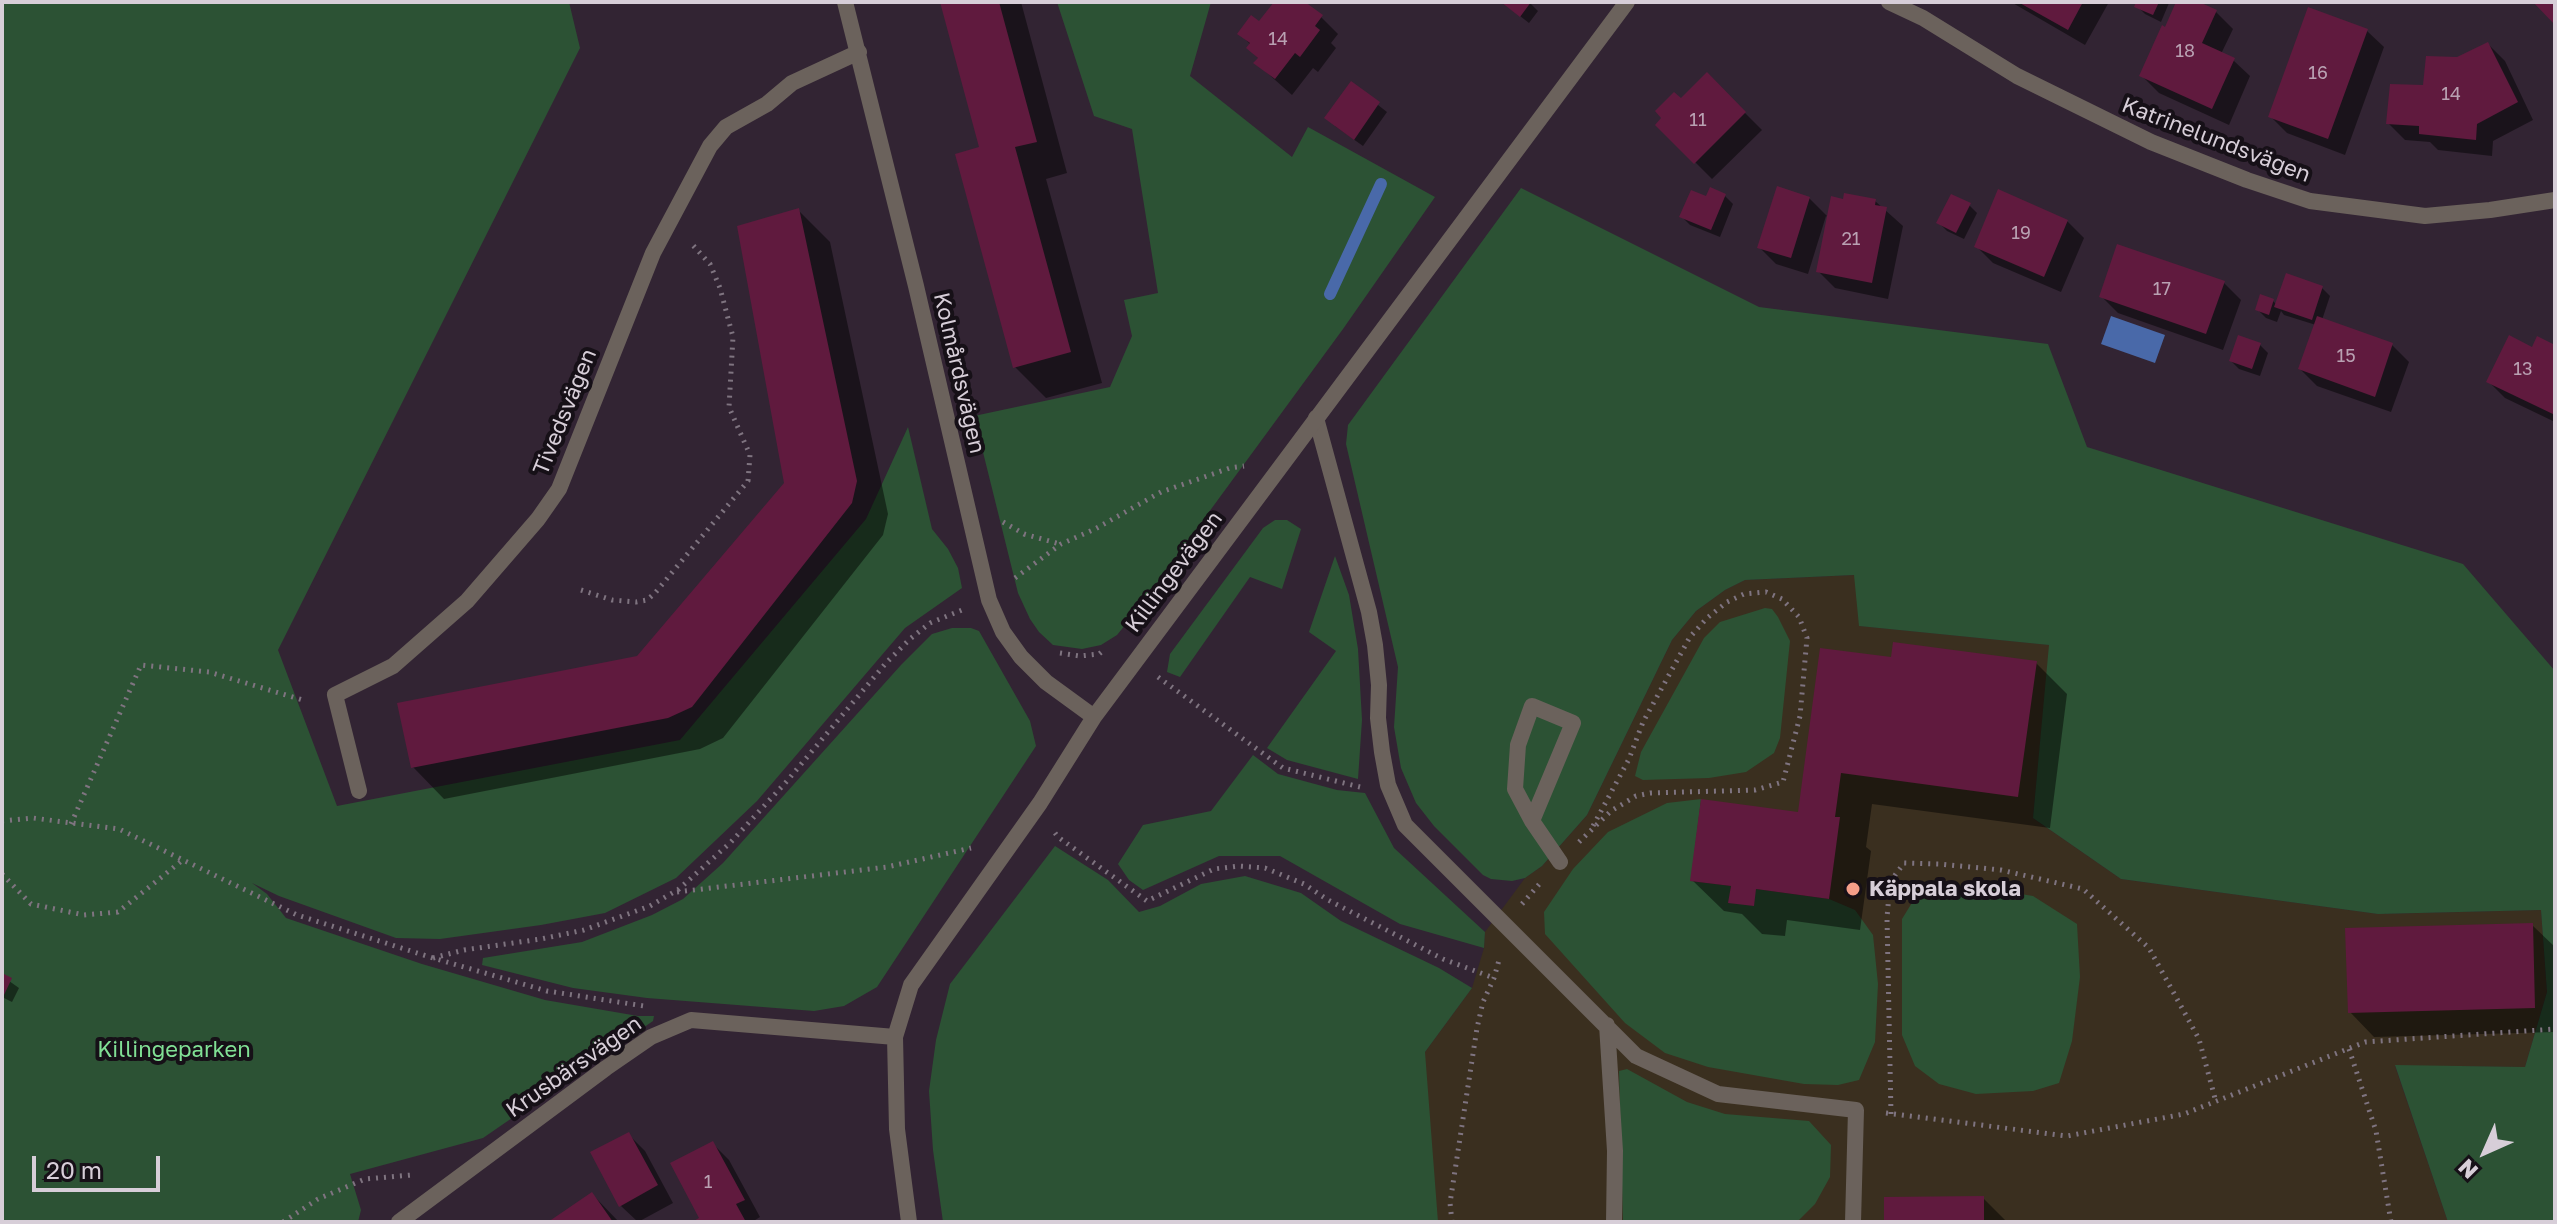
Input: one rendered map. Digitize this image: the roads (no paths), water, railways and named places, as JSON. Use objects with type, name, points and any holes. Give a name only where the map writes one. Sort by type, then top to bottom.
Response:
[{"type":"street","name":"Kolmårdsvägen","points":[[845,2],[916,286],[989,600],[1003,632],[1021,657],[1046,682],[1094,717]]},
{"type":"street","name":"Killingevägen","points":[[909,1222],[897,1129],[895,1037],[911,985],[1040,803],[1094,717],[1627,2]]},
{"type":"street","name":"Katrinelundsvägen","points":[[1889,2],[1923,18],[2017,76],[2151,142],[2310,201],[2425,216],[2555,200]]},
{"type":"street","name":"Tivedsvägen","points":[[359,791],[335,695],[393,666],[467,601],[538,519],[559,489],[653,253],[710,146],[726,127],[767,104],[792,83],[859,52]]},
{"type":"street","points":[[1316,418],[1369,612],[1379,685],[1378,718],[1388,785],[1405,825],[1636,1056],[1718,1094],[1856,1110],[1853,1222]]},
{"type":"street","points":[[1532,821],[1573,723],[1532,706],[1518,745],[1515,789],[1532,821],[1560,862]]},
{"type":"street","name":"Krusbärsvägen","points":[[399,1222],[628,1052],[651,1037],[691,1020],[895,1037]]},
{"type":"street","points":[[1607,1025],[1615,1151],[1614,1222]]},
{"type":"water","points":[[2111,316],[2165,335],[2155,363],[2101,344]]},
{"type":"waterway","points":[[1330,294],[1381,184]]},
{"type":"place","name":"Käppala skola","points":[[1853,889]]},
{"type":"park label","name":"Killingeparken","points":[[174,1050]]}]
